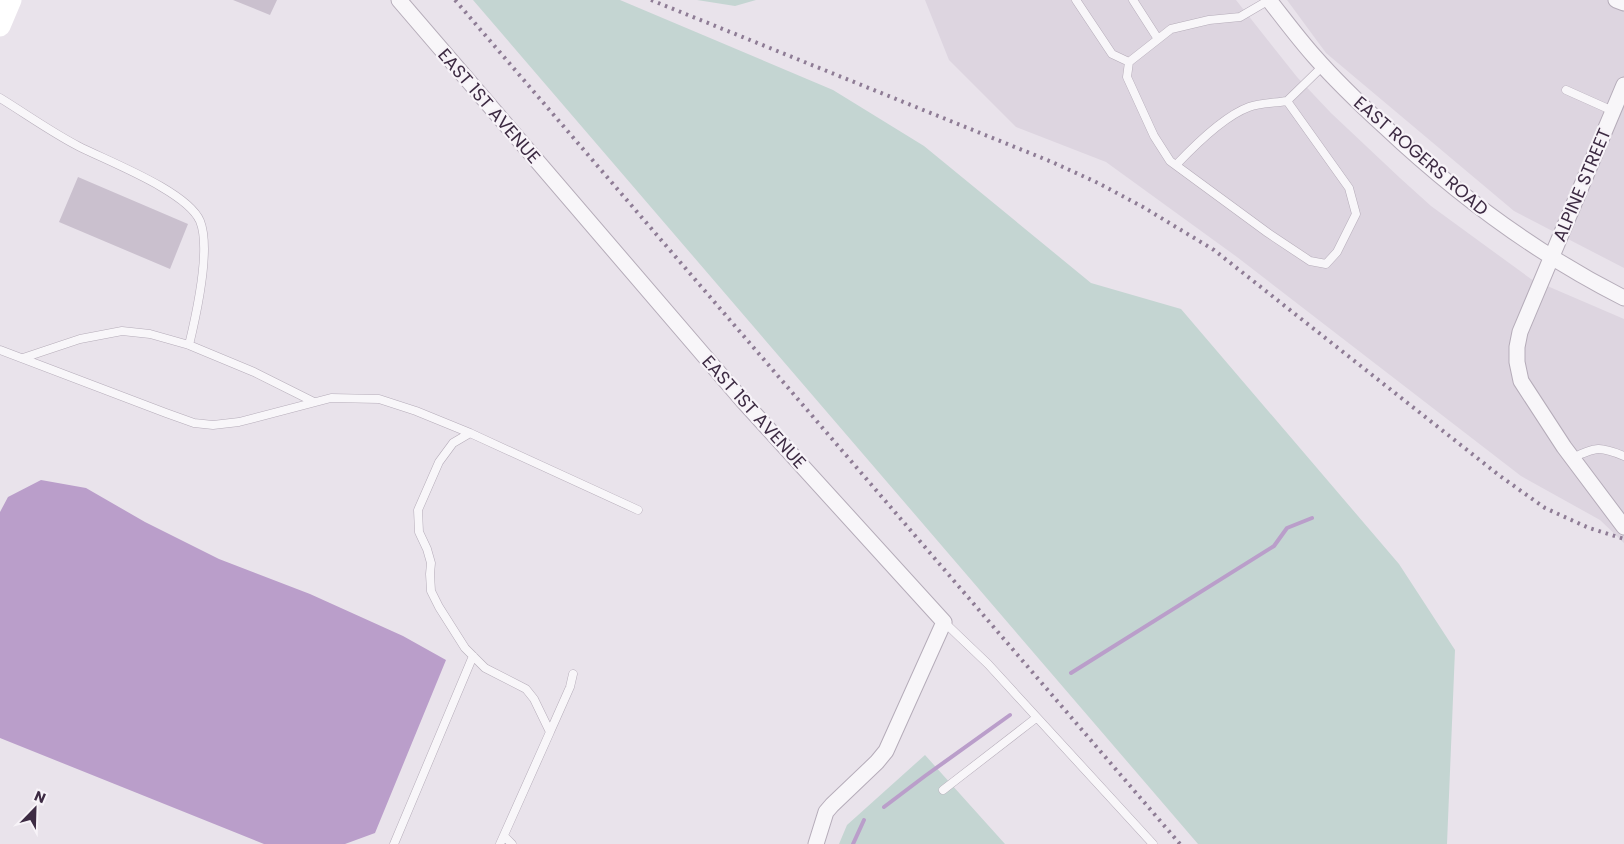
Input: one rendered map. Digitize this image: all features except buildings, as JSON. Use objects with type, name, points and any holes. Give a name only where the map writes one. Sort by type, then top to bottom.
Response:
[{"type":"main road","points":[[0,26],[11,0]]},
{"type":"street","name":"EAST 1ST AVENUE","points":[[399,0],[743,402],[944,622]]},
{"type":"street","name":"EAST ROGERS ROAD","points":[[1269,0],[1323,66],[1353,97],[1415,156],[1447,183],[1505,227],[1552,257],[1624,298]]},
{"type":"street","points":[[1616,0],[1624,3]]},
{"type":"street","name":"ALPINE STREET","points":[[1624,85],[1520,332],[1516,362],[1521,381],[1572,458],[1624,527]]},
{"type":"street","points":[[816,844],[826,812],[878,762],[886,751],[944,622]]},
{"type":"lane","points":[[1076,0],[1112,54],[1129,62]]},
{"type":"lane","points":[[1133,0],[1158,38]]},
{"type":"lane","points":[[1269,0],[1240,17],[1209,20],[1171,29],[1129,62],[1127,77],[1154,136],[1170,161],[1268,233],[1310,261],[1326,264],[1337,252],[1356,214],[1349,188],[1287,101]]},
{"type":"lane","points":[[1176,165],[1194,147],[1232,116],[1250,106],[1287,101],[1323,66]]},
{"type":"lane","points":[[1566,90],[1613,111]]},
{"type":"lane","points":[[0,98],[76,145],[150,180],[177,198],[192,210],[200,220],[204,240],[197,310],[189,345]]},
{"type":"lane","points":[[23,358],[80,340],[122,331],[150,334],[189,345],[254,372],[314,402]]},
{"type":"lane","points":[[0,350],[194,423],[213,425],[239,422],[331,398],[379,399],[416,411],[470,433],[638,510]]},
{"type":"lane","points":[[470,433],[453,443],[439,462],[418,510],[419,532],[431,563],[430,591],[465,648],[485,668],[526,689],[534,699],[550,732]]},
{"type":"lane","points":[[1572,458],[1592,449],[1604,448],[1624,456]]},
{"type":"lane","points":[[944,622],[988,664],[1152,844]]},
{"type":"lane","points":[[394,844],[473,656]]},
{"type":"lane","points":[[500,844],[570,687],[573,674]]},
{"type":"lane","points":[[943,790],[1036,718]]},
{"type":"lane","points":[[504,836],[512,844]]},
{"type":"shaded area","points":[[473,0],[620,0],[833,90],[924,146],[1091,283],[1181,309],[1399,564],[1455,650],[1447,844],[1198,844]]},
{"type":"shaded area","points":[[697,0],[756,0],[735,6]]},
{"type":"shaded area","points":[[925,0],[1236,0],[1297,77],[1331,113],[1431,206],[1531,279],[1624,319],[1624,543],[1600,520],[1521,476],[1237,257],[1106,162],[1016,127],[949,60]]},
{"type":"shaded area","points":[[1287,0],[1624,0],[1624,268],[1514,211],[1326,53]]},
{"type":"shaded area","points":[[41,480],[86,488],[145,522],[219,559],[310,594],[403,636],[446,660],[375,833],[345,844],[264,844],[0,738],[0,512],[8,497]]},
{"type":"shaded area","points":[[925,755],[1005,844],[839,844],[847,825]]},
{"type":"waterway","points":[[1071,673],[1274,546],[1287,528],[1312,518]]},
{"type":"waterway","points":[[884,807],[1010,715]]},
{"type":"waterway","points":[[853,844],[864,820]]},
{"type":"railway","points":[[455,0],[1180,844]]},
{"type":"railway","points":[[651,0],[1052,162],[1098,183],[1143,207],[1214,250],[1500,476],[1545,508],[1589,528],[1624,539]]}]
